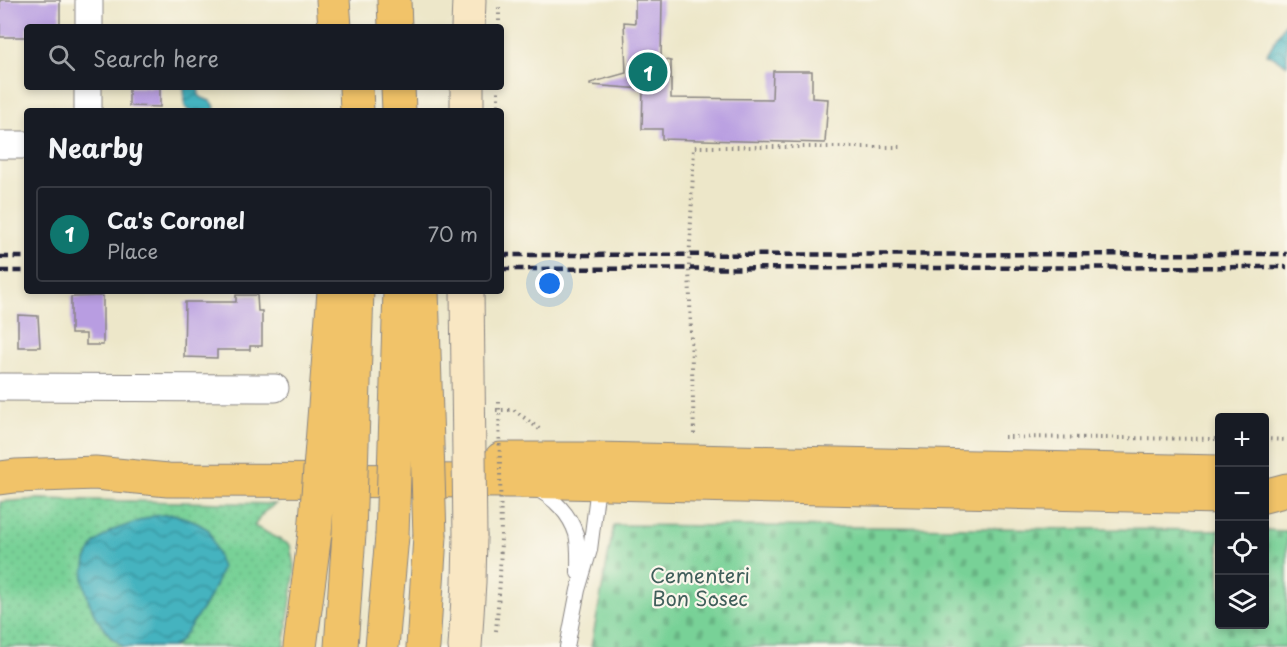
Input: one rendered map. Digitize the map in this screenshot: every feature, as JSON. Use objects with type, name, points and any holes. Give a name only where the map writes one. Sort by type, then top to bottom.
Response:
[{"type":"main road","points":[[333,0],[334,24]]},
{"type":"main road","points":[[352,0],[353,24]]},
{"type":"main road","points":[[394,0],[395,24]]},
{"type":"main road","points":[[412,0],[413,24]]},
{"type":"main road","points":[[338,90],[339,108]]},
{"type":"main road","points":[[356,90],[357,108]]},
{"type":"main road","points":[[398,90],[399,108]]},
{"type":"main road","points":[[416,90],[417,108]]},
{"type":"main road","points":[[300,647],[315,533],[334,294]]},
{"type":"main road","points":[[341,647],[349,534],[357,294]]},
{"type":"main road","points":[[382,647],[392,536],[400,294]]},
{"type":"main road","points":[[422,294],[430,537],[423,647]]},
{"type":"main road","points":[[0,458],[66,456],[585,459],[1215,472]]},
{"type":"main road","points":[[0,478],[95,474],[168,480]]},
{"type":"main road","points":[[1269,475],[1287,479]]},
{"type":"main road","points":[[0,489],[168,480],[517,482],[1215,497]]},
{"type":"main road","points":[[1269,495],[1287,490]]},
{"type":"street","points":[[88,24],[89,0]]},
{"type":"street","points":[[468,24],[469,0]]},
{"type":"street","points":[[88,90],[88,108]]},
{"type":"street","points":[[467,90],[467,108]]},
{"type":"street","points":[[0,146],[24,145]]},
{"type":"street","points":[[465,647],[470,582],[485,537],[467,294]]},
{"type":"street","points":[[0,387],[275,387]]},
{"type":"lane","points":[[517,482],[554,501],[571,521],[578,548],[578,590]]},
{"type":"lane","points":[[567,647],[578,590],[590,550],[597,494],[609,484]]},
{"type":"path","points":[[499,0],[499,24]]},
{"type":"path","points":[[498,90],[498,108]]},
{"type":"path","points":[[695,461],[689,267],[694,147],[904,147]]},
{"type":"path","points":[[485,537],[499,396]]},
{"type":"path","points":[[1269,439],[1287,440]]},
{"type":"green space","points":[[39,499],[276,504],[264,512],[254,526],[290,545],[295,571],[284,647],[0,647],[0,502]]},
{"type":"green space","name":"Cementeri Bon Sosec","points":[[614,525],[1215,530],[1215,629],[1269,629],[1269,530],[1287,531],[1287,647],[591,647]]},
{"type":"water","points":[[1287,20],[1287,65],[1267,54]]},
{"type":"water","points":[[184,90],[198,90],[200,97],[213,103],[215,108],[186,108]]},
{"type":"water","points":[[173,514],[192,520],[209,530],[222,568],[205,605],[181,640],[172,647],[124,647],[111,637],[96,618],[83,580],[86,560],[95,543],[111,531],[153,516]]},
{"type":"building","points":[[0,0],[60,0],[60,24],[24,24],[24,37],[0,37]]},
{"type":"building","points":[[635,0],[662,0],[661,59],[671,61],[671,98],[772,99],[773,71],[812,71],[812,98],[828,99],[825,143],[662,139],[662,129],[642,129],[643,89],[590,85],[590,83],[626,73],[624,22],[635,23]]},
{"type":"building","points":[[129,90],[160,90],[160,107],[129,106]]},
{"type":"building","points":[[236,295],[257,295],[258,311],[262,311],[262,346],[250,346],[250,350],[217,350],[217,358],[184,357],[185,302],[236,302]]},
{"type":"building","points":[[103,296],[103,345],[86,345],[86,334],[71,334],[71,297]]},
{"type":"building","points":[[18,315],[38,316],[40,347],[18,347]]},
{"type":"railway","points":[[504,255],[1287,254]]},
{"type":"railway","points":[[0,257],[24,257]]},
{"type":"railway","points":[[504,269],[1287,267]]},
{"type":"railway","points":[[0,271],[24,271]]},
{"type":"place","name":"Ca's Coronel","points":[[648,72]]}]
